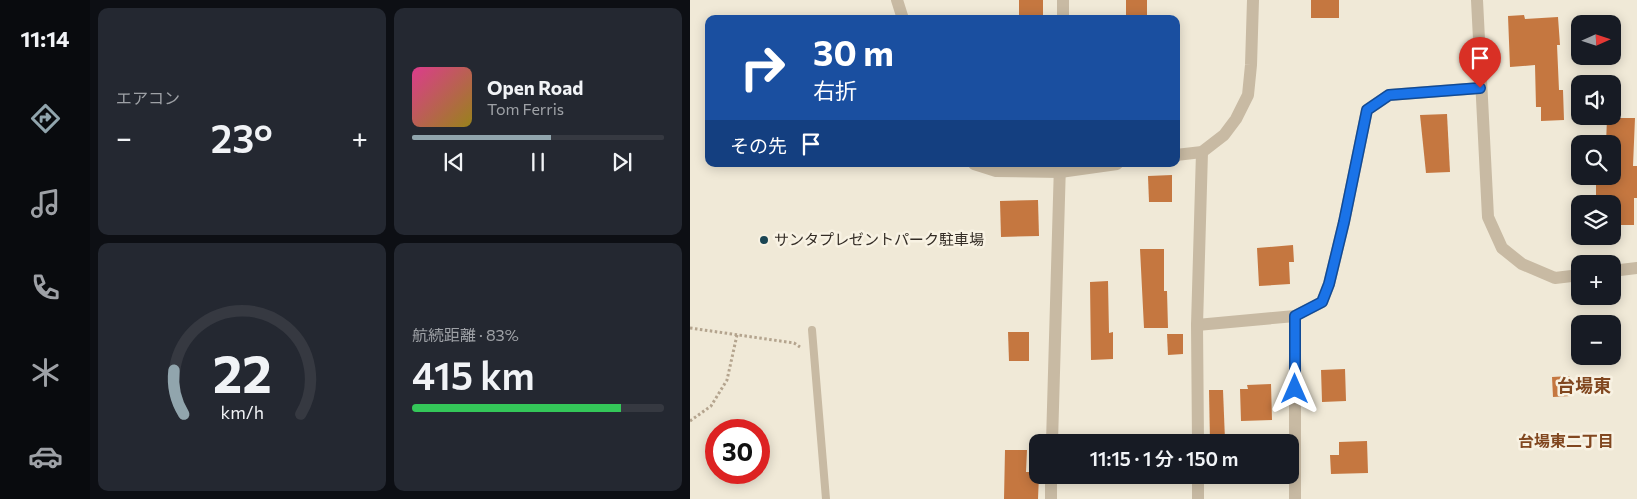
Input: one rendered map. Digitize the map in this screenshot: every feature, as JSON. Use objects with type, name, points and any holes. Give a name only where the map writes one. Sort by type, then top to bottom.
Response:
[{"type":"street","points":[[898,0],[902,15]]},
{"type":"street","points":[[1063,15],[1064,0]]},
{"type":"street","points":[[1180,155],[1202,152],[1224,135],[1236,119],[1248,95],[1253,0]]},
{"type":"street","points":[[1477,0],[1488,217],[1502,248],[1522,264],[1555,278],[1571,276]]},
{"type":"street","points":[[1197,325],[1295,316],[1322,302],[1329,284],[1344,222],[1367,110],[1389,95],[1480,88]]},
{"type":"street","points":[[1198,434],[1197,325],[1202,152]]},
{"type":"street","points":[[983,167],[996,171],[1074,167]]},
{"type":"street","points":[[1052,434],[1060,168]]},
{"type":"street","points":[[1621,270],[1637,268]]},
{"type":"street","points":[[1295,316],[1295,499]]},
{"type":"street","points":[[1051,484],[1051,499]]},
{"type":"street","points":[[1198,484],[1198,499]]},
{"type":"lane","points":[[812,330],[826,499]]},
{"type":"path","points":[[690,328],[794,343],[814,354]]},
{"type":"path","points":[[690,421],[711,406],[727,380],[737,335]]},
{"type":"building","points":[[1019,0],[1043,0],[1043,15],[1019,15]]},
{"type":"building","points":[[1126,0],[1147,0],[1147,15],[1126,15]]},
{"type":"building","points":[[1311,0],[1339,0],[1339,18],[1311,18]]},
{"type":"building","points":[[1524,15],[1525,19],[1558,17],[1560,45],[1557,45],[1559,90],[1563,90],[1564,120],[1541,121],[1541,107],[1536,107],[1535,65],[1510,67],[1508,16]]},
{"type":"building","points":[[1447,114],[1450,172],[1426,173],[1420,115]]},
{"type":"building","points":[[1621,118],[1635,118],[1633,166],[1637,166],[1637,198],[1634,198],[1634,225],[1621,225],[1621,195],[1596,195],[1596,185],[1621,185],[1621,135],[1606,135],[1607,125],[1621,125]]},
{"type":"building","points":[[1172,175],[1172,202],[1149,202],[1148,176]]},
{"type":"building","points":[[1038,200],[1039,236],[1001,237],[1000,201]]},
{"type":"building","points":[[1293,245],[1294,262],[1289,262],[1290,284],[1259,286],[1257,248]]},
{"type":"building","points":[[1140,249],[1164,249],[1164,291],[1167,291],[1168,328],[1144,328]]},
{"type":"building","points":[[1108,281],[1109,333],[1113,332],[1113,359],[1091,360],[1090,282]]},
{"type":"building","points":[[1008,332],[1029,332],[1029,361],[1009,361]]},
{"type":"building","points":[[1167,334],[1183,334],[1183,354],[1168,355]]},
{"type":"building","points":[[1345,369],[1346,401],[1322,402],[1321,370]]},
{"type":"building","points":[[1570,376],[1571,396],[1553,397],[1552,377]]},
{"type":"building","points":[[1271,384],[1272,420],[1241,421],[1240,389],[1248,389],[1247,385]]},
{"type":"building","points":[[1209,390],[1223,390],[1225,434],[1210,434]]},
{"type":"building","points":[[1367,441],[1368,473],[1331,474],[1330,455],[1339,455],[1339,442]]},
{"type":"building","points":[[1005,450],[1027,450],[1026,472],[1029,472],[1029,484],[1039,484],[1038,499],[1004,499]]},
{"type":"place","name":"サンタプレゼントパーク駐車場","points":[[764,240]]},
{"type":"district","name":"台場東","points":[[1584,386]]},
{"type":"district","name":"台場東二丁目","points":[[1566,441]]},
{"type":"route","points":[[1295,389],[1295,316],[1322,302],[1329,284],[1367,110],[1389,95],[1480,88]]}]
